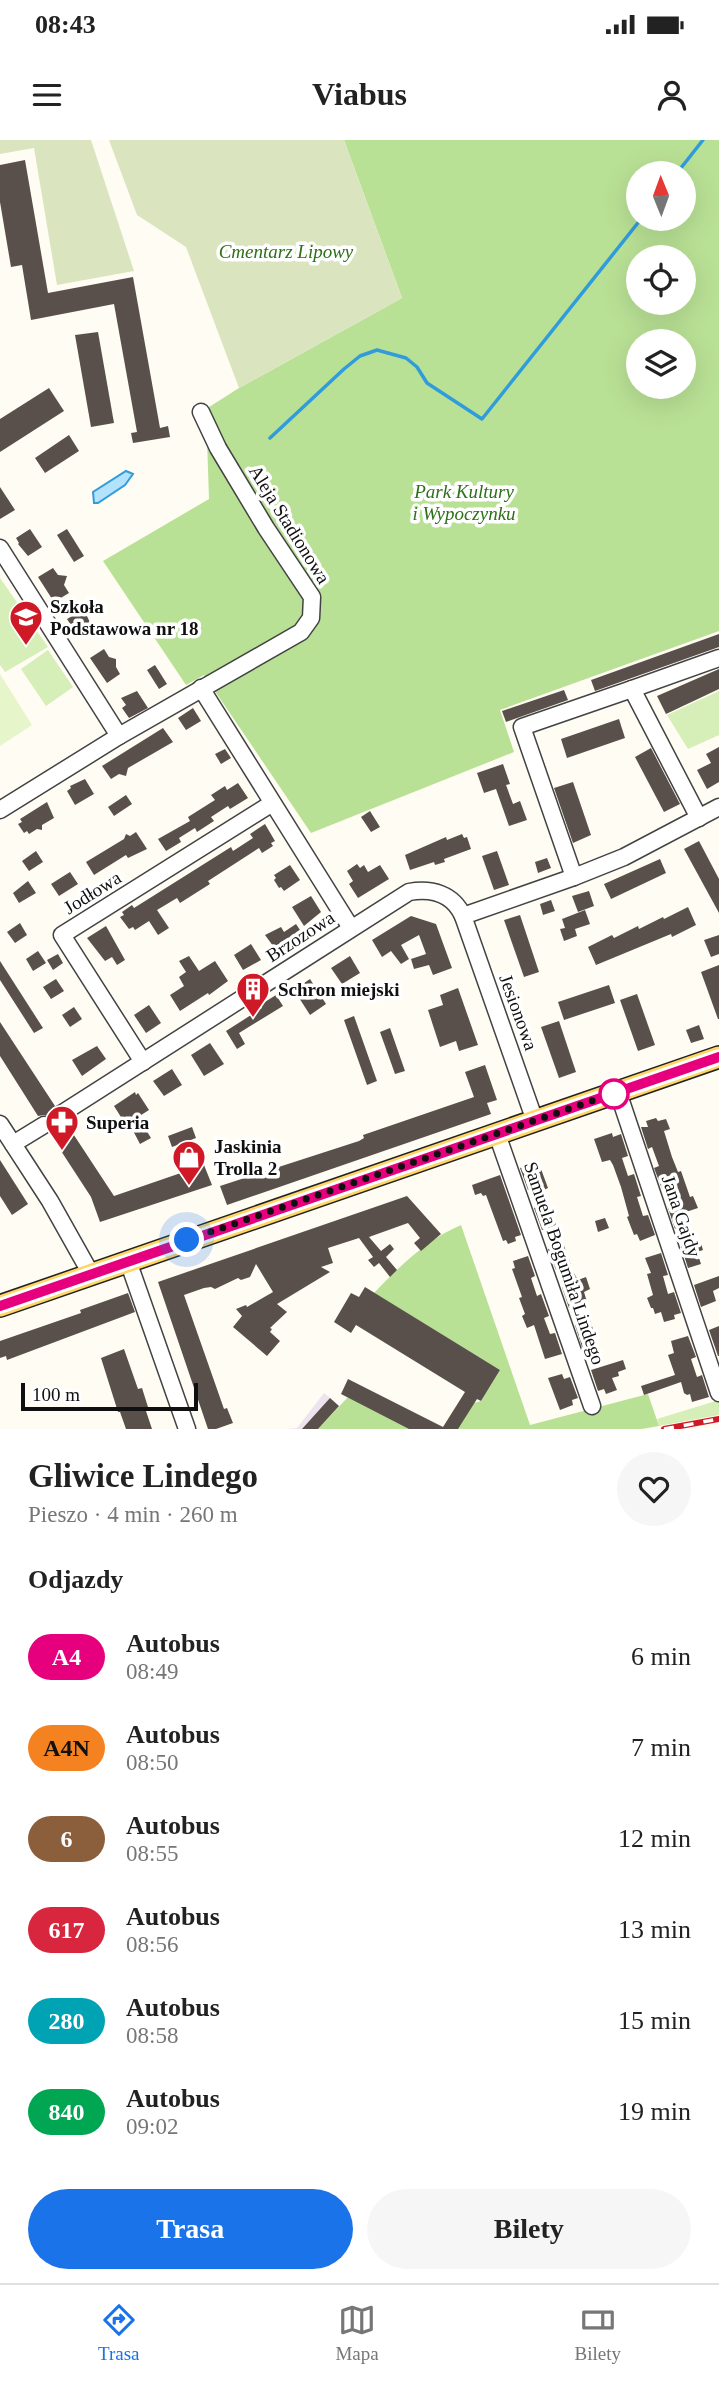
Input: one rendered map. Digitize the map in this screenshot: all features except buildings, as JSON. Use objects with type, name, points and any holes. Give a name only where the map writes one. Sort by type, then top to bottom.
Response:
[{"type":"main road","points":[[0,1306],[719,1057]]},
{"type":"street","name":"Aleja Stadionowa","points":[[201,412],[218,448],[259,517],[312,597],[314,607],[312,618],[301,632],[201,688]]},
{"type":"street","points":[[0,548],[120,736]]},
{"type":"street","points":[[574,877],[522,727],[719,658]]},
{"type":"street","points":[[0,810],[201,688],[271,804],[351,928]]},
{"type":"street","points":[[632,689],[699,818]]},
{"type":"street","name":"Jodłowa","points":[[143,1062],[62,935],[271,804]]},
{"type":"street","points":[[463,916],[574,877],[650,845],[719,807]]},
{"type":"street","name":"Brzozowa","points":[[61,1114],[400,897],[420,890],[431,890],[449,898],[460,908],[463,916]]},
{"type":"street","name":"Jesionowa","points":[[463,916],[535,1121]]},
{"type":"street","name":"Jana Gajdy","points":[[618,1092],[719,1393]]},
{"type":"street","points":[[0,1124],[50,1202],[91,1274]]},
{"type":"street","points":[[13,1144],[44,1125]]},
{"type":"street","name":"Samuela Bogumiła Lindego","points":[[498,1134],[592,1406]]},
{"type":"street","points":[[128,1261],[187,1429]]},
{"type":"shaded area","points":[[324,1393],[335,1402],[312,1429],[286,1429],[297,1428]]},
{"type":"green space","points":[[0,140],[91,140],[134,271],[57,285],[34,148],[0,154]]},
{"type":"green space","name":"Cmentarz Lipowy","points":[[109,140],[344,140],[402,298],[239,388],[186,247],[137,215]]},
{"type":"green space","name":"Park Kultury i Wypoczynku","points":[[344,140],[719,140],[719,631],[500,710],[514,752],[311,833],[204,675],[186,685],[103,561],[209,499],[206,409],[402,298]]},
{"type":"green space","points":[[0,578],[48,647],[5,672],[0,665]]},
{"type":"green space","points":[[48,650],[73,687],[46,706],[21,669]]},
{"type":"green space","points":[[0,674],[32,725],[0,746]]},
{"type":"green space","points":[[719,691],[719,735],[688,749],[667,715]]},
{"type":"green space","points":[[461,1225],[530,1425],[648,1394],[659,1426],[642,1429],[457,1429],[474,1403],[481,1401],[500,1370],[374,1293],[425,1246]]},
{"type":"green space","points":[[348,1397],[410,1429],[318,1429]]},
{"type":"green space","points":[[719,1400],[719,1415],[659,1426],[657,1419]]},
{"type":"water","points":[[126,471],[133,474],[125,485],[94,503],[93,492]]},
{"type":"waterway","points":[[686,161],[703,140]]},
{"type":"waterway","points":[[270,438],[344,369],[360,356],[377,350],[406,358],[417,367],[427,383],[482,419],[631,231]]},
{"type":"railway","points":[[664,1429],[719,1419]]},
{"type":"bus line","name":"A4","points":[[0,1306],[719,1057]]},
{"type":"place","name":"Szkoła Podstawowa nr 18","points":[[26,647]]},
{"type":"place","name":"Schron miejski","points":[[253,1019]]},
{"type":"place","name":"Superia","points":[[62,1152]]},
{"type":"place","name":"Jaskinia Trolla 2","points":[[189,1187]]},
{"type":"route","points":[[187,1240],[618,1092],[614,1094]]}]
